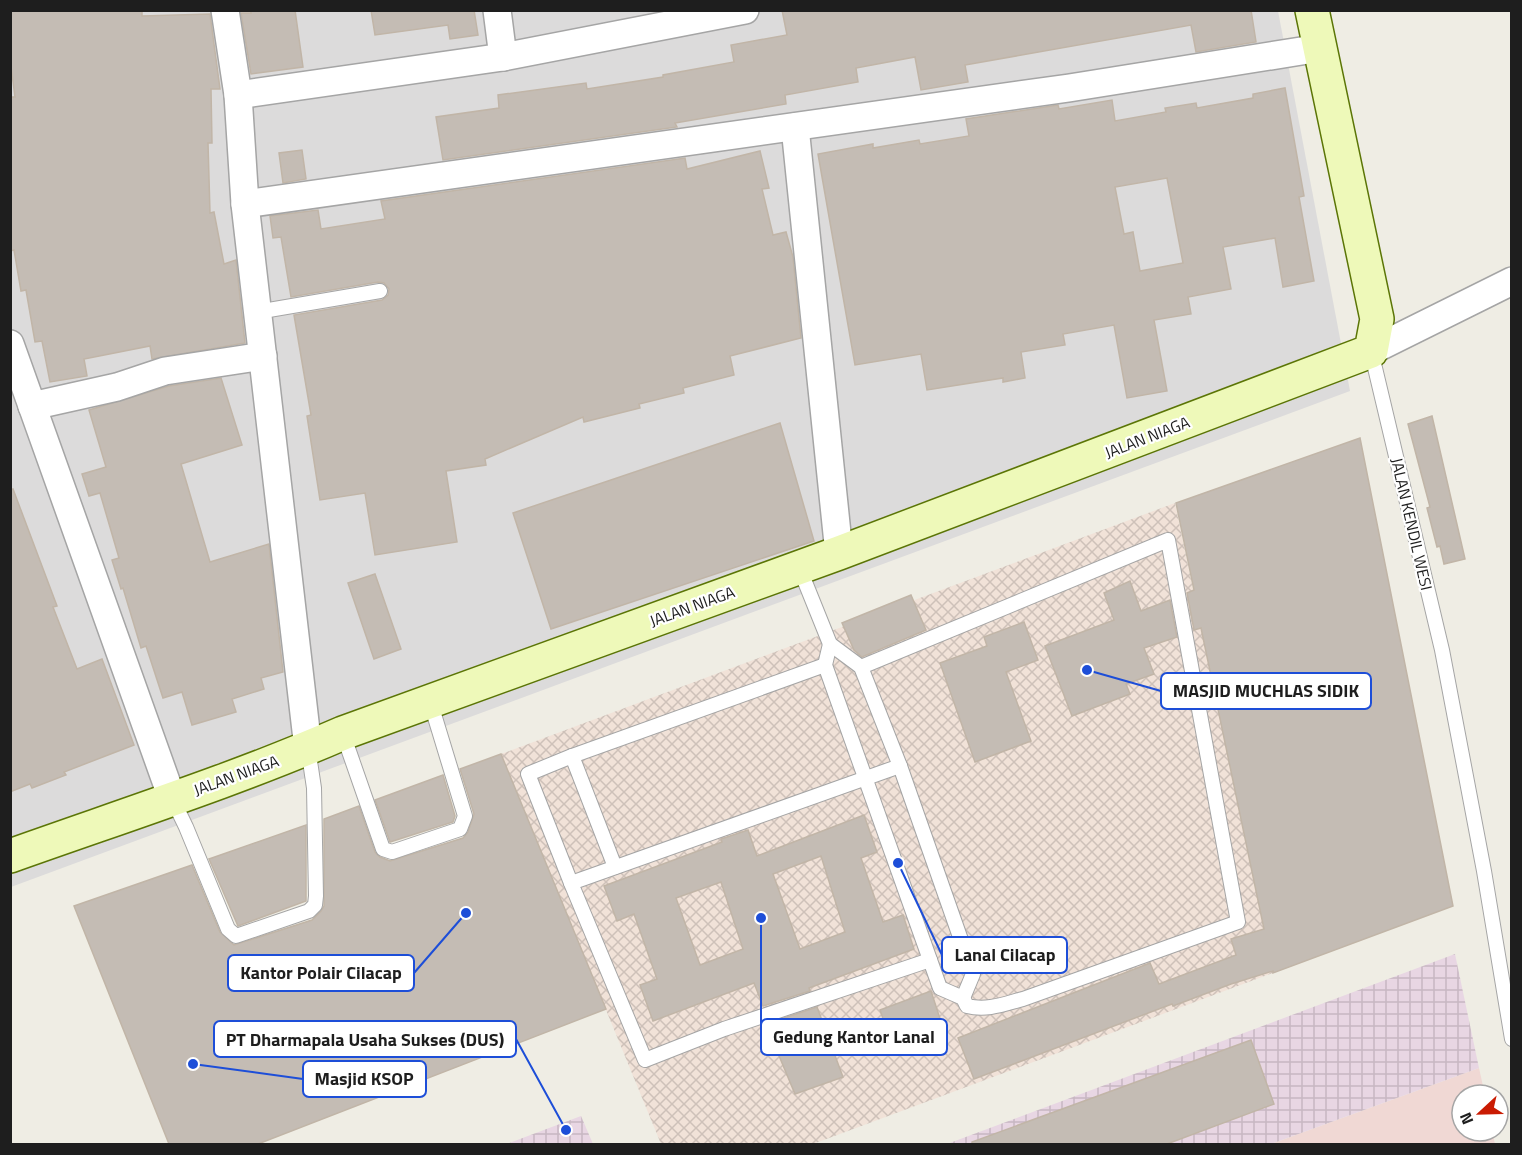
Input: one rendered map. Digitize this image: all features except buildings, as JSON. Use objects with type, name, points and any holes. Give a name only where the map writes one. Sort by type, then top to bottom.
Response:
[{"type":"main road","name":"JALAN KENDIL WESI","points":[[1312,10],[1377,319],[1371,351]]},
{"type":"main road","name":"JALAN NIAGA","points":[[10,856],[839,553],[1371,351]]},
{"type":"street","points":[[225,10],[237,95],[244,204],[309,748]]},
{"type":"street","points":[[497,10],[503,57]]},
{"type":"street","points":[[237,95],[503,57],[717,13],[745,10]]},
{"type":"street","points":[[244,204],[1069,88],[1320,48]]},
{"type":"street","points":[[795,127],[839,553]]},
{"type":"street","points":[[1371,351],[1512,281]]},
{"type":"street","points":[[10,344],[172,798]]},
{"type":"street","points":[[32,406],[117,387],[165,371],[263,356]]},
{"type":"lane","points":[[257,312],[380,291]]},
{"type":"lane","name":"JALAN KENDIL WESI","points":[[1371,351],[1442,650],[1484,871],[1512,1039]]},
{"type":"lane","points":[[830,644],[825,664],[940,988],[963,998],[968,1006],[977,1009],[992,1008],[1238,922],[1168,540],[861,667]]},
{"type":"lane","points":[[798,567],[830,644],[861,667],[900,766],[973,974],[963,998]]},
{"type":"lane","points":[[825,664],[528,774],[645,1060],[724,1029],[930,960]]},
{"type":"lane","points":[[343,733],[383,849],[392,852],[460,829],[465,816],[430,701]]},
{"type":"lane","points":[[172,798],[228,929],[237,936],[309,911],[315,905],[316,896],[314,788],[309,748]]},
{"type":"lane","points":[[572,756],[615,867]]},
{"type":"lane","points":[[571,883],[900,766]]},
{"type":"shaded area","points":[[11,11],[1278,11],[1350,391],[11,887]]},
{"type":"shaded area","points":[[1175,503],[1273,973],[813,1144],[661,1144],[501,754]]},
{"type":"shaded area","points":[[1455,954],[1479,1068],[1271,1144],[947,1144]]},
{"type":"shaded area","points":[[1479,1068],[1482,1083],[1450,1083],[1450,1143],[1495,1144],[1271,1144]]},
{"type":"shaded area","points":[[581,1116],[593,1144],[507,1144]]},
{"type":"place","name":"MASJID MUCHLAS SIDIK","points":[[1087,670]]},
{"type":"place","name":"Lanal Cilacap","points":[[898,863]]},
{"type":"place","name":"Kantor Polair Cilacap","points":[[466,913]]},
{"type":"place","name":"Gedung Kantor Lanal","points":[[761,918]]},
{"type":"place","name":"Masjid KSOP","points":[[193,1064]]},
{"type":"place","name":"PT Dharmapala Usaha Sukses (DUS)","points":[[566,1130]]}]
